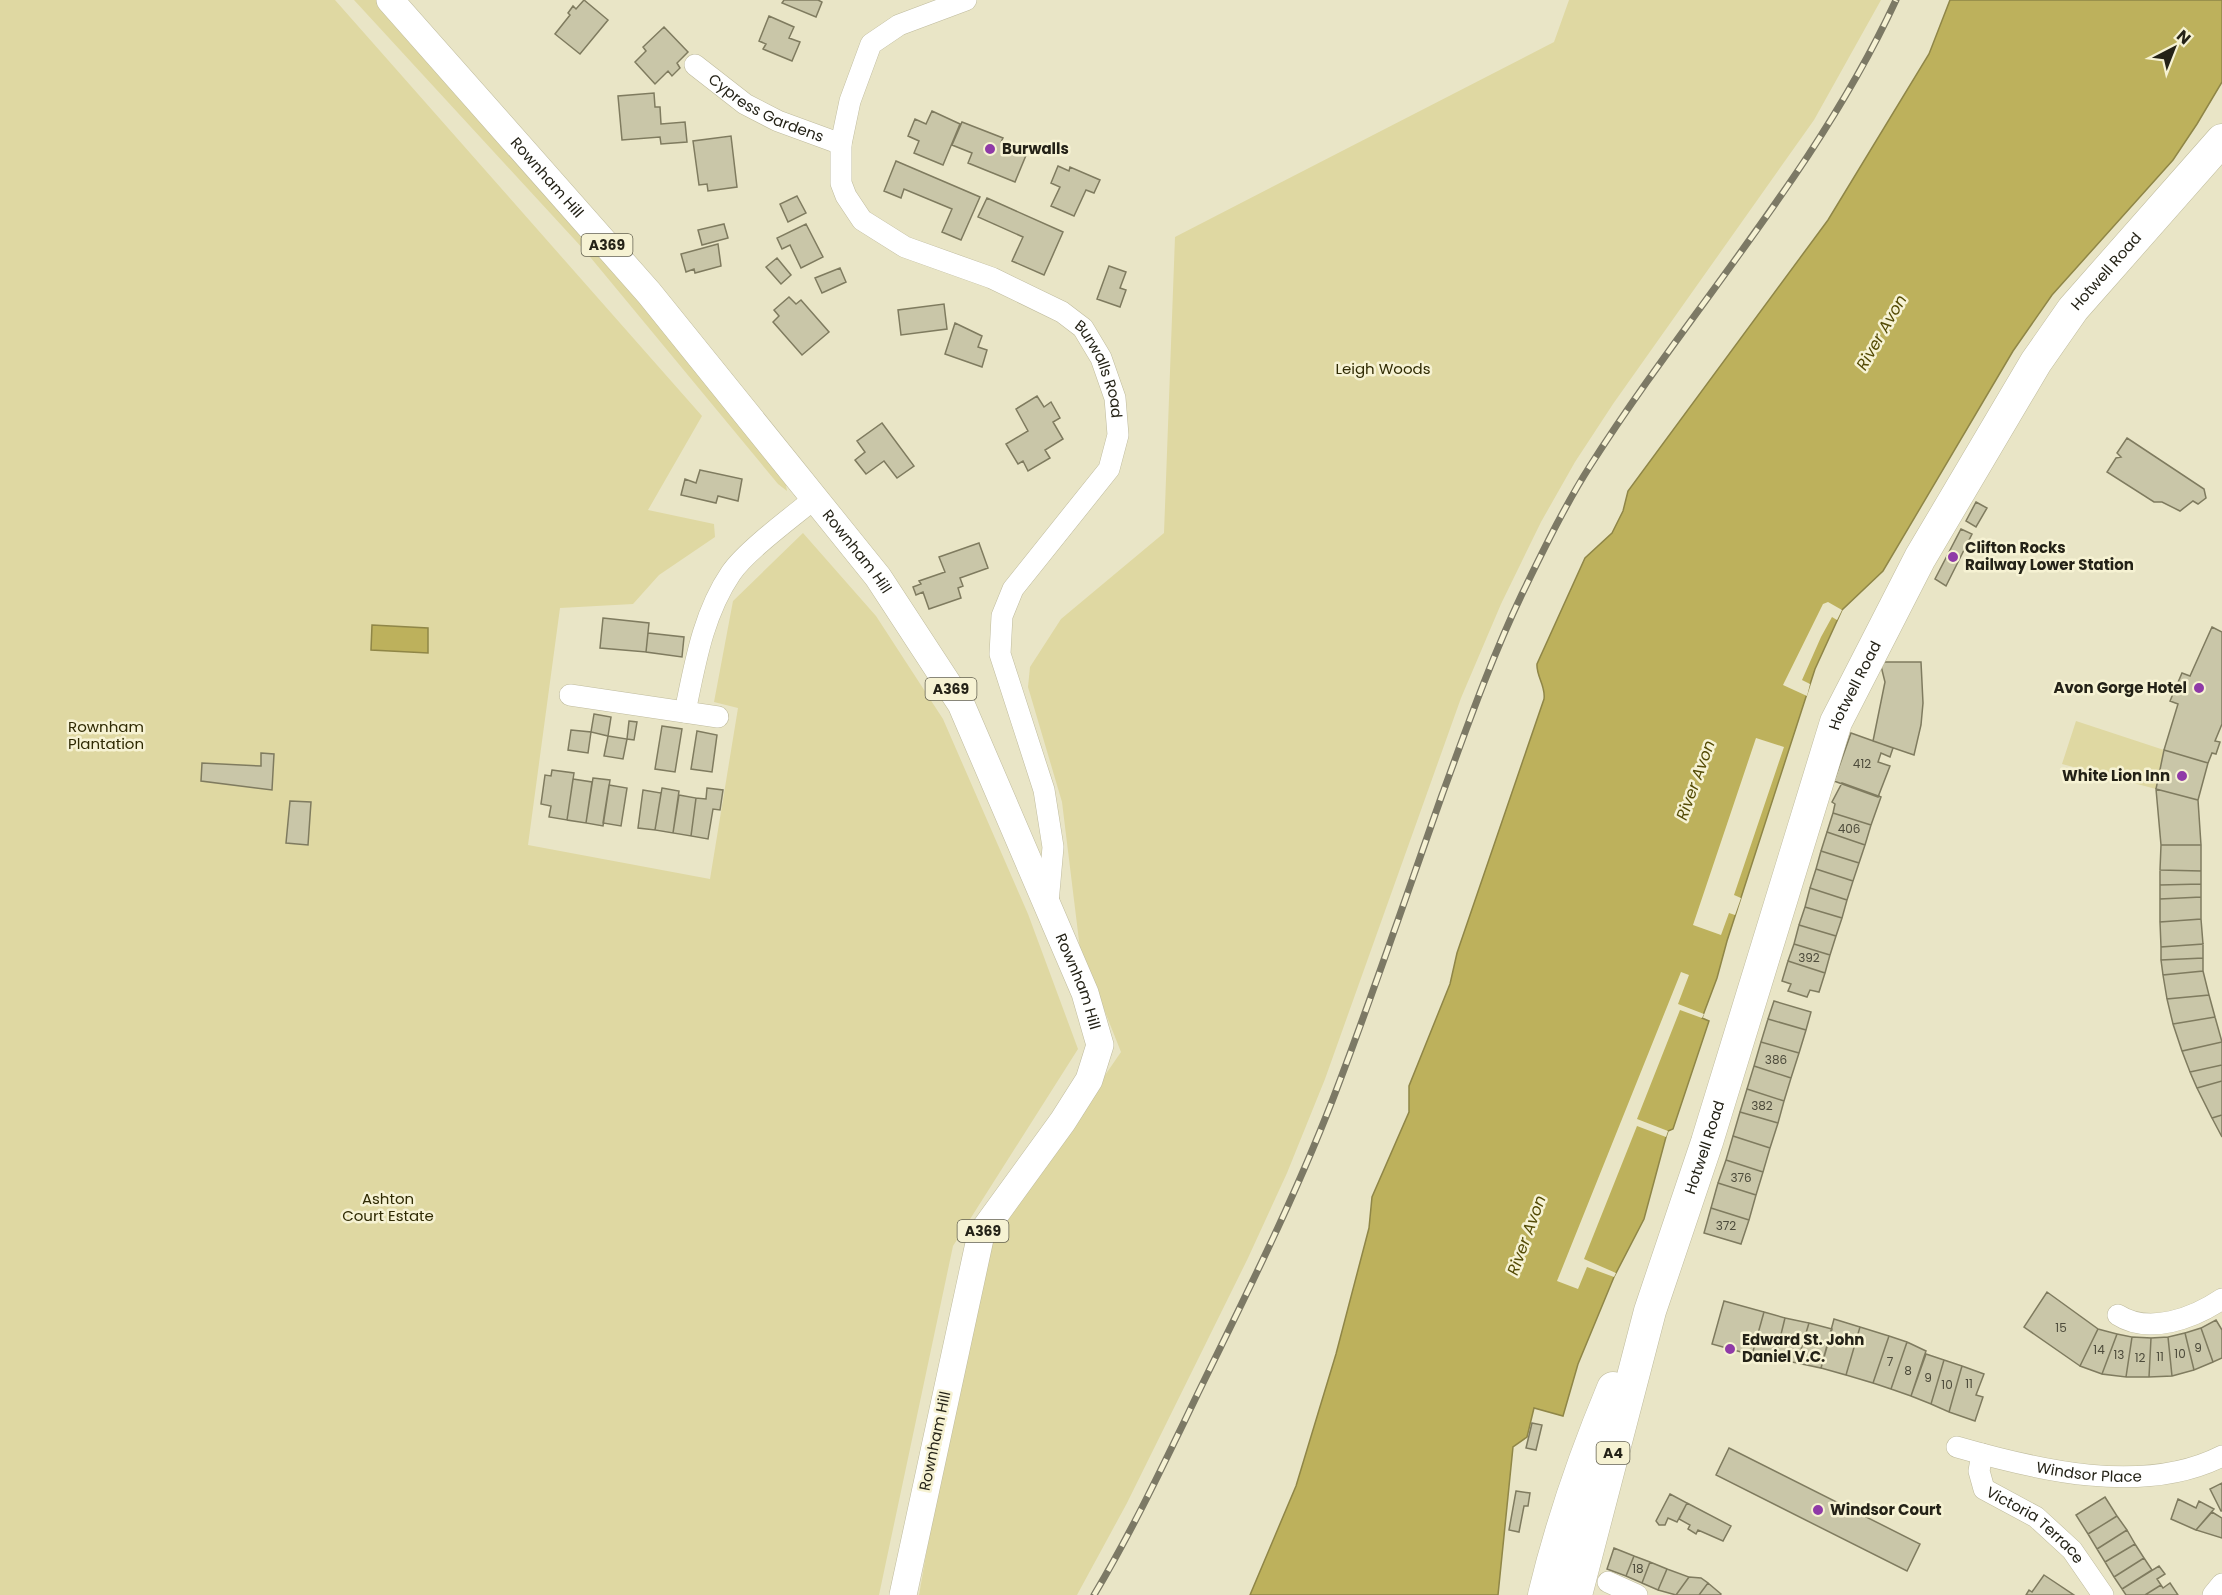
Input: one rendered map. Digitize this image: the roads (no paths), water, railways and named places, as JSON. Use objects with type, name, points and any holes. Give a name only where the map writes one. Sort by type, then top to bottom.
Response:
[{"type":"highway","name":"Hotwell Road","points":[[1576,1595],[1650,1311],[1707,1142],[1826,748],[1848,695],[1920,558],[2036,362],[2073,309],[2222,140]]},
{"type":"highway","name":"Hotwell Road","points":[[1544,1595],[1555,1550],[1592,1437],[1650,1311]]},
{"type":"main road","name":"Rownham Hill","points":[[390,0],[649,293],[878,577],[961,704],[1085,993],[1100,1045],[1089,1080],[1063,1121],[981,1234],[903,1595]]},
{"type":"street","name":"Burwalls Road","points":[[966,0],[898,25],[875,40],[850,101],[841,144],[843,188],[862,220],[905,247],[992,278],[1062,312],[1083,328],[1095,348],[1115,398],[1118,435],[1109,469],[1013,589],[1002,616],[1000,654],[1044,790],[1053,847],[1048,903]]},
{"type":"street","name":"Cypress Gardens","points":[[695,65],[745,104],[778,122],[841,144]]},
{"type":"street","name":"Rownham Hill","points":[[685,712],[696,658],[710,613],[732,571],[814,499]]},
{"type":"street","points":[[570,695],[718,717]]},
{"type":"street","points":[[2118,1316],[2136,1323],[2169,1322],[2192,1315],[2222,1299]]},
{"type":"street","name":"Windsor Place","points":[[1957,1447],[2065,1473],[2130,1476],[2168,1474],[2205,1465],[2222,1456]]},
{"type":"street","name":"Victoria Terrace","points":[[1982,1454],[1979,1471],[1984,1490],[2036,1517],[2072,1550],[2103,1595]]},
{"type":"street","points":[[1608,1582],[1637,1595]]},
{"type":"street","points":[[2213,1595],[2222,1584]]},
{"type":"water","name":"River Avon","points":[[1950,0],[2222,0],[2222,82],[2173,160],[2052,295],[2013,351],[1883,571],[1842,610],[1815,669],[1717,978],[1702,1018],[1709,1021],[1673,1129],[1668,1131],[1666,1137],[1644,1219],[1614,1277],[1578,1364],[1563,1416],[1534,1408],[1527,1437],[1513,1447],[1498,1595],[1250,1595],[1296,1486],[1336,1354],[1369,1228],[1372,1197],[1409,1112],[1409,1086],[1450,984],[1457,953],[1544,699],[1537,664],[1585,558],[1612,533],[1623,511],[1628,491],[1828,220],[1929,54]]},
{"type":"water","points":[[372,625],[428,628],[428,653],[371,650]]},
{"type":"railway","points":[[1094,1595],[1163,1466],[1256,1274],[1308,1160],[1352,1047],[1480,693],[1500,643],[1546,545],[1590,466],[1791,181],[1829,123],[1864,63],[1896,0]]},
{"type":"place","name":"Burwalls","points":[[990,149]]},
{"type":"place","name":"Clifton Rocks Railway Lower Station","points":[[1953,557]]},
{"type":"place","name":"Avon Gorge Hotel","points":[[2199,688]]},
{"type":"place","name":"White Lion Inn","points":[[2182,776]]},
{"type":"place","name":"Edward St. John Daniel V.C.","points":[[1730,1349]]},
{"type":"place","name":"Windsor Court","points":[[1818,1510]]},
{"type":"park label","name":"Leigh Woods","points":[[1383,369]]},
{"type":"park label","name":"Rownham Plantation","points":[[106,736]]},
{"type":"park label","name":"Ashton Court Estate","points":[[388,1208]]}]
